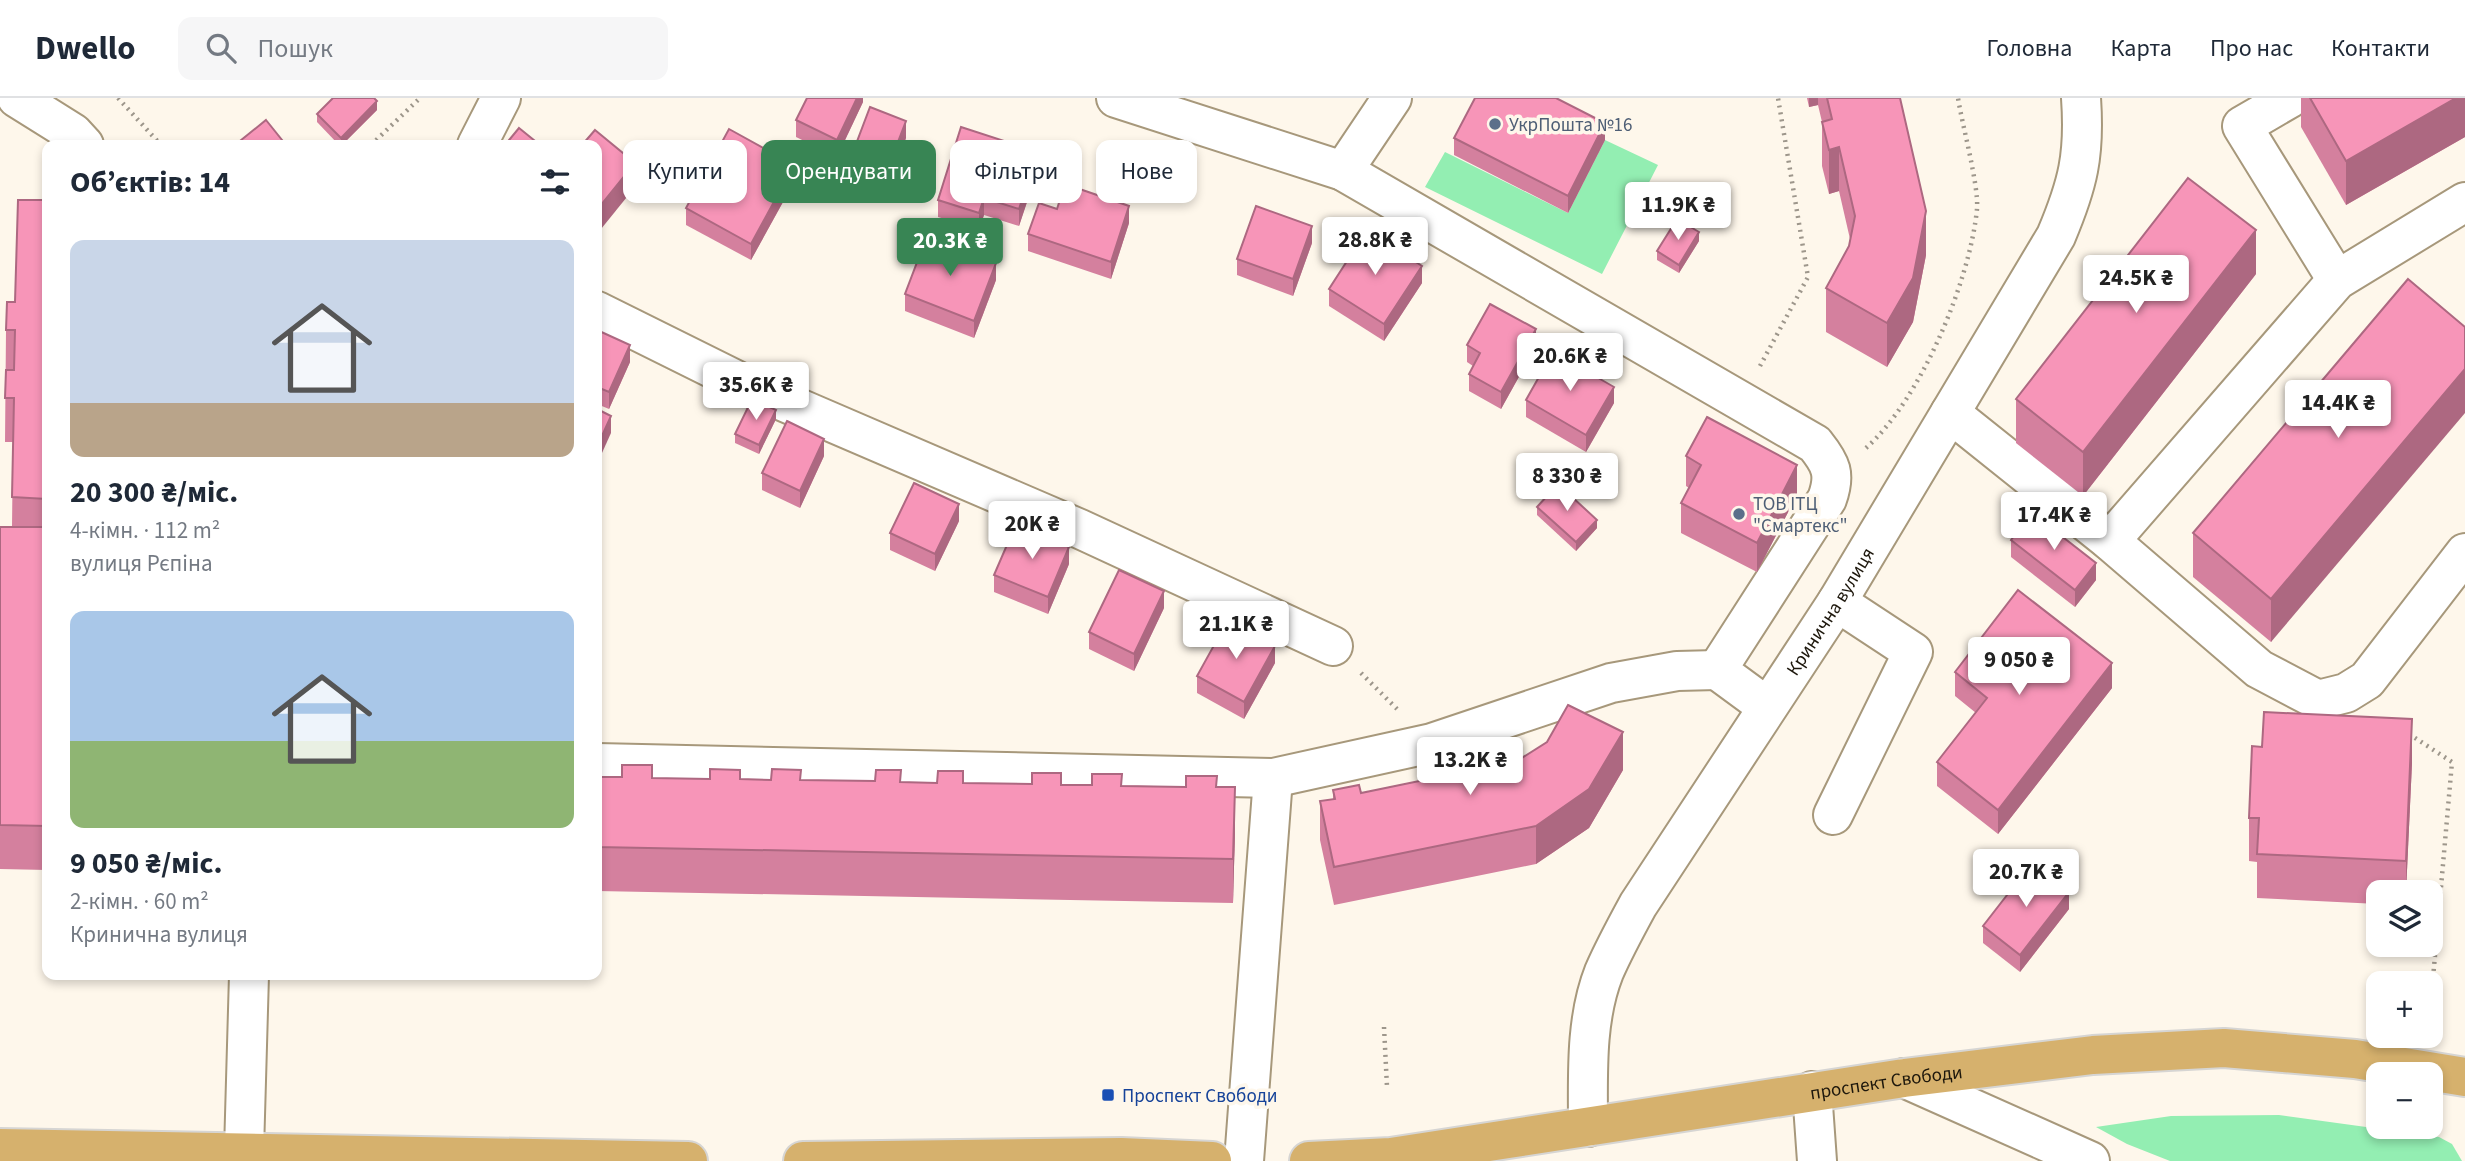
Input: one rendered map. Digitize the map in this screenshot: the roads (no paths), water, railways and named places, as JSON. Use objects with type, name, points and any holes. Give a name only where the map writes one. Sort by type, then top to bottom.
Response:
[{"type":"main road","name":"проспект Свободи","points":[[1309,1161],[1391,1157],[1812,1091],[2093,1055],[2224,1048],[2355,1059],[2465,1077]]},
{"type":"main road","points":[[0,1148],[688,1161]]},
{"type":"main road","points":[[803,1161],[1121,1157],[1212,1161]]},
{"type":"street","points":[[17,98],[79,140]]},
{"type":"street","points":[[480,140],[501,98]]},
{"type":"street","points":[[1116,98],[1343,171],[1815,444],[1830,463],[1834,480],[1827,499],[1717,670]]},
{"type":"street","points":[[1343,171],[1392,98]]},
{"type":"street","name":"Кринична вулиця","points":[[1588,1127],[1588,1064],[1595,1006],[1603,974],[1638,905],[1766,706],[1837,602],[2056,236],[2076,189],[2084,138],[2081,98]]},
{"type":"street","points":[[2290,98],[2242,126],[2337,280]]},
{"type":"street","points":[[2110,541],[2337,280],[2465,202]]},
{"type":"street","points":[[602,313],[752,387],[1080,529],[1334,646]]},
{"type":"street","points":[[1950,413],[2110,541],[2259,668],[2318,700],[2346,693],[2367,680],[2465,553]]},
{"type":"street","points":[[1833,815],[1913,652],[1837,602]]},
{"type":"street","points":[[602,763],[1273,778],[1432,743],[1611,683],[1676,671],[1717,670],[1766,706]]},
{"type":"street","points":[[1244,1161],[1273,778]]},
{"type":"street","points":[[244,1151],[248,980]]},
{"type":"street","points":[[1904,1078],[2090,1161]]},
{"type":"street","points":[[1812,1091],[1817,1161]]},
{"type":"place","name":"УкрПошта №16","points":[[1495,124]]},
{"type":"place","name":"ТОВ ІТЦ \"Смартекс\"","points":[[1739,514]]},
{"type":"place","name":"Проспект Свободи","points":[[1108,1095]]}]
